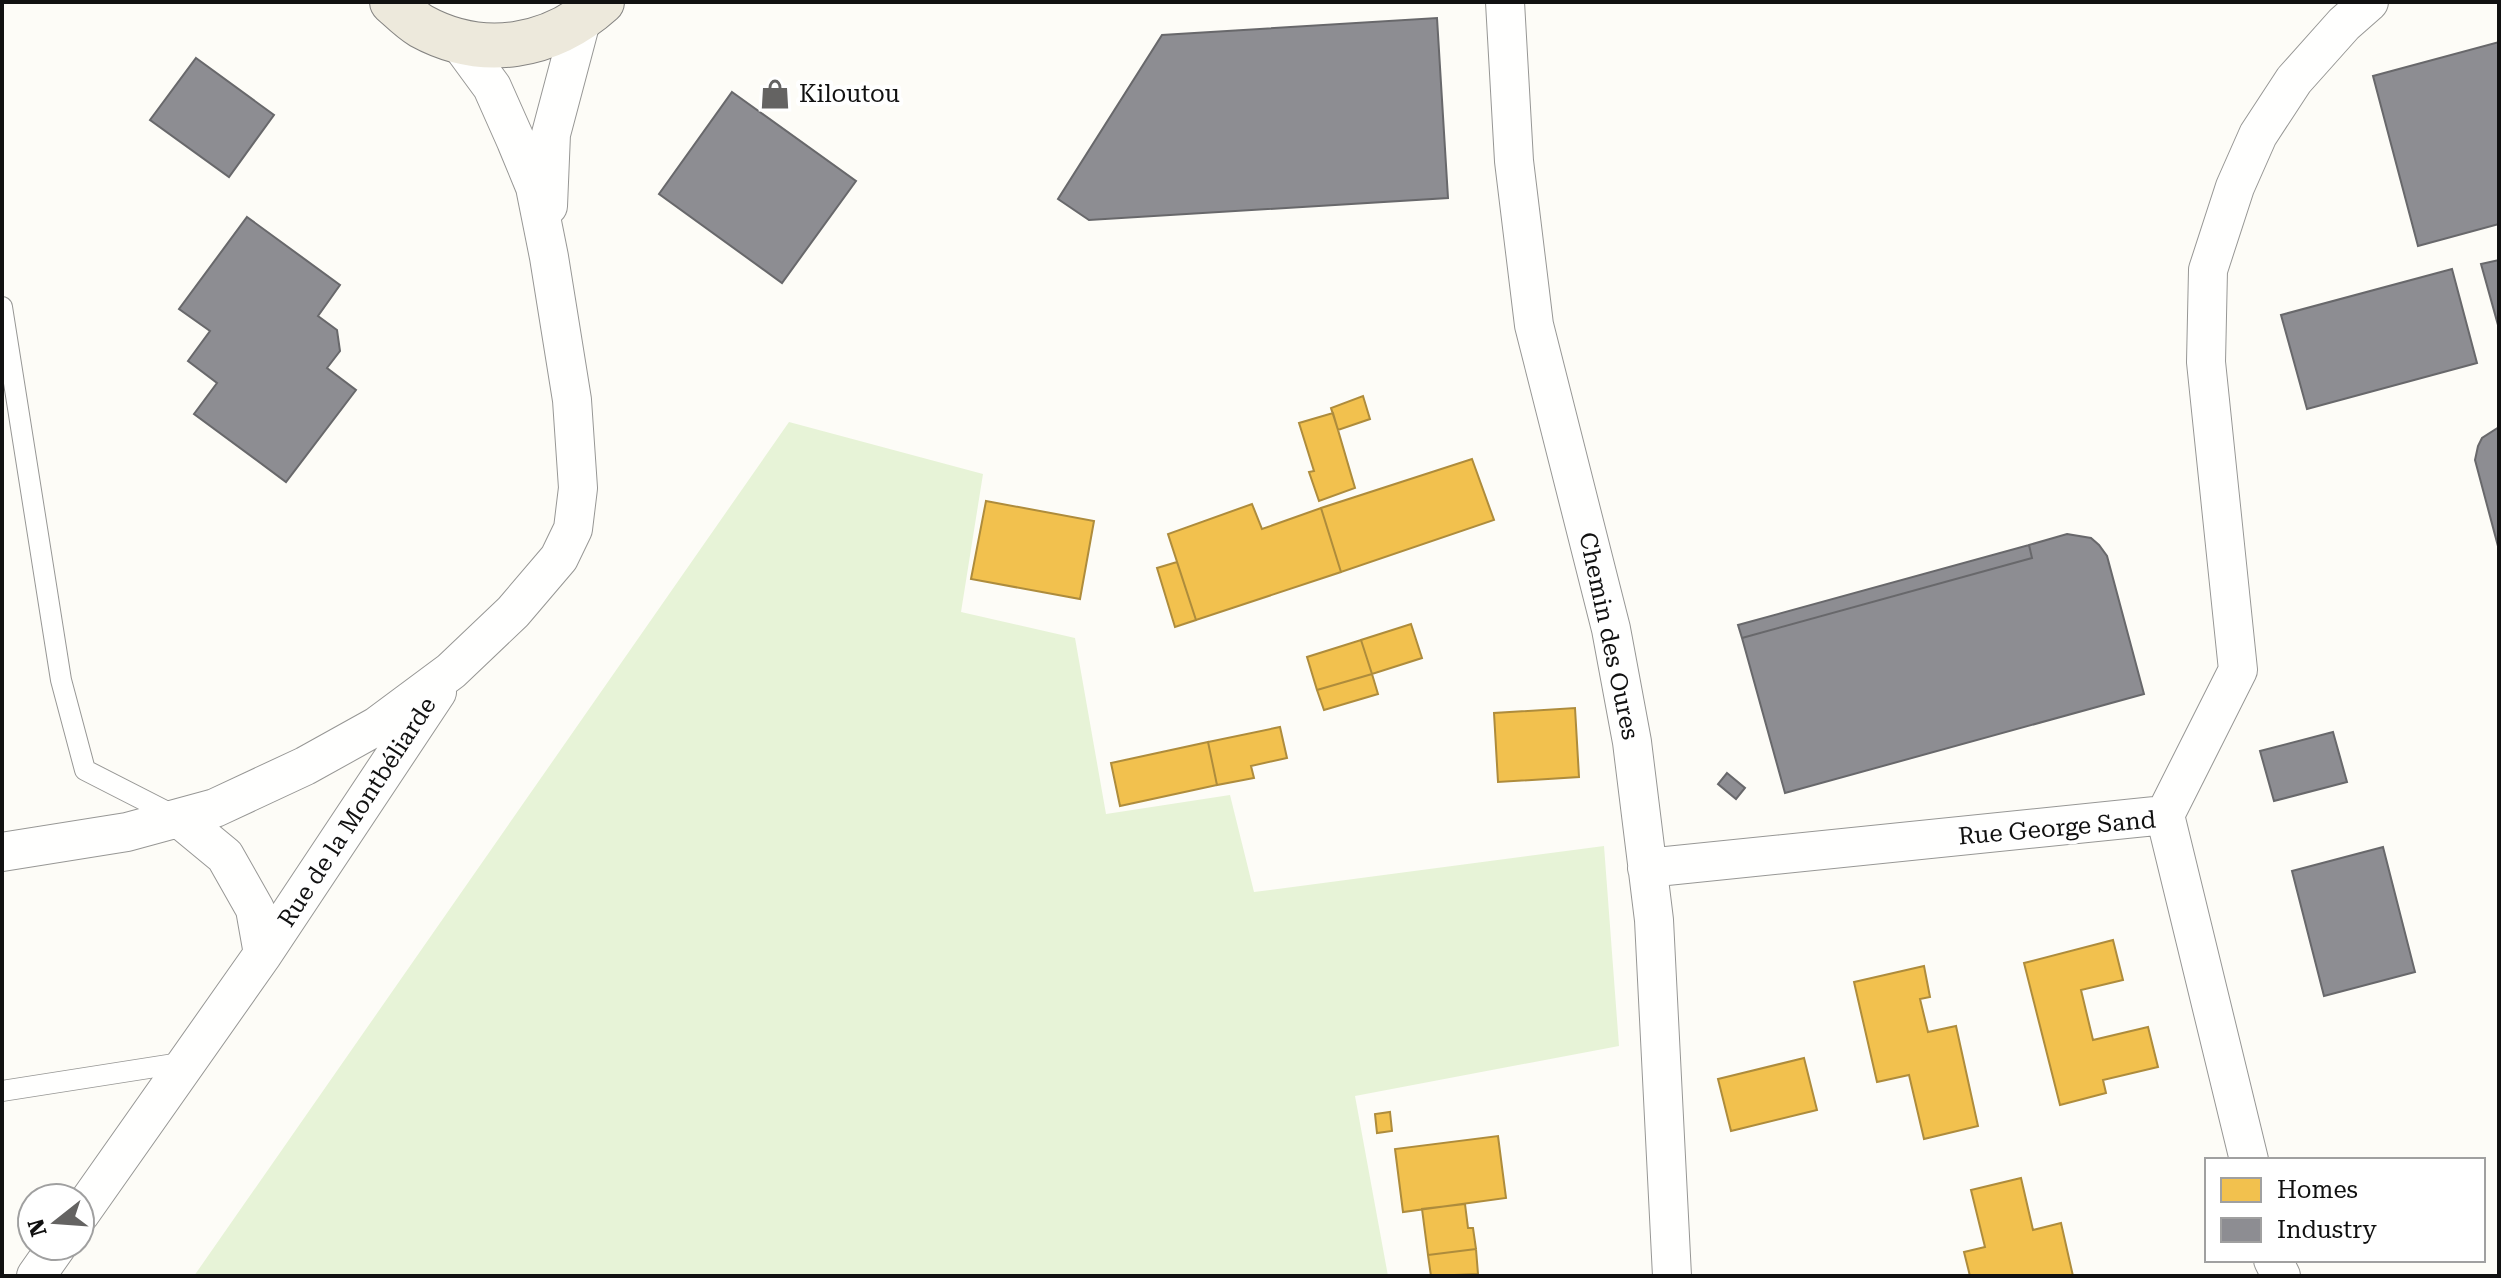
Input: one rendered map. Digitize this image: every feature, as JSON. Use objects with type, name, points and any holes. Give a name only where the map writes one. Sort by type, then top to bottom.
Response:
[{"type":"main road","points":[[392,2],[420,25],[459,42],[501,46],[543,39],[591,11]]},
{"type":"street","name":"Chemin des Oures","points":[[1505,2],[1514,161],[1534,325],[1611,629],[1632,742],[1654,920],[1672,1276]]},
{"type":"street","points":[[2165,815],[2238,670],[2206,362],[2208,270],[2235,187],[2258,135],[2294,80],[2344,24],[2369,2]]},
{"type":"street","points":[[549,257],[547,186],[551,134],[591,11]]},
{"type":"street","points":[[2,852],[127,832],[215,808],[305,766],[377,726],[451,671],[513,612],[559,558],[573,529],[578,488],[572,400],[549,257],[535,187],[516,141],[492,87],[459,42]]},
{"type":"street","name":"Rue de la Montbéliarde","points":[[96,1191],[263,954],[451,671]]},
{"type":"street","name":"Rue George Sand","points":[[1647,868],[2165,815],[2249,1158]]},
{"type":"street","name":"Rue de la Montbéliarde","points":[[179,818],[225,856],[255,909],[263,954]]},
{"type":"lane","points":[[2,307],[61,680],[85,770],[179,818]]},
{"type":"lane","points":[[2,1091],[187,1062]]},
{"type":"green space","points":[[789,422],[983,474],[961,612],[1075,638],[1106,814],[1230,795],[1254,892],[1604,846],[1619,1046],[1355,1096],[1388,1276],[194,1276]]},
{"type":"building: Homes","points":[[1363,396],[1370,419],[1338,430],[1331,408]]},
{"type":"building: Homes","points":[[1333,413],[1355,488],[1319,501],[1309,472],[1314,471],[1299,423]]},
{"type":"building: Homes","points":[[1472,459],[1494,520],[1341,572],[1321,508]]},
{"type":"building: Homes","points":[[986,501],[1094,521],[1080,599],[971,579]]},
{"type":"building: Homes","points":[[1252,504],[1262,529],[1321,508],[1341,572],[1196,620],[1168,534]]},
{"type":"building: Homes","points":[[1177,562],[1196,620],[1175,627],[1157,568]]},
{"type":"building: Homes","points":[[1411,624],[1422,658],[1372,674],[1361,640]]},
{"type":"building: Homes","points":[[1361,640],[1372,674],[1317,690],[1307,657]]},
{"type":"building: Homes","points":[[1372,674],[1378,694],[1324,710],[1317,690]]},
{"type":"building: Homes","points":[[1575,708],[1579,777],[1498,782],[1494,713]]},
{"type":"building: Homes","points":[[1280,727],[1287,758],[1251,766],[1254,778],[1217,785],[1208,742]]},
{"type":"building: Homes","points":[[1208,742],[1217,785],[1120,806],[1111,763]]},
{"type":"building: Homes","points":[[2113,940],[2123,980],[2081,990],[2093,1040],[2148,1027],[2158,1067],[2103,1080],[2106,1093],[2060,1105],[2024,963]]},
{"type":"building: Homes","points":[[1924,966],[1930,997],[1920,999],[1928,1032],[1956,1026],[1978,1126],[1924,1139],[1909,1075],[1877,1082],[1854,982]]},
{"type":"building: Homes","points":[[1804,1058],[1817,1110],[1731,1131],[1718,1079]]},
{"type":"building: Homes","points":[[1390,1112],[1392,1131],[1377,1133],[1375,1114]]},
{"type":"building: Homes","points":[[1498,1136],[1506,1198],[1403,1212],[1395,1149]]},
{"type":"building: Homes","points":[[2021,1178],[2033,1230],[2061,1223],[2073,1276],[1970,1276],[1964,1252],[1985,1247],[1971,1190]]},
{"type":"building: Homes","points":[[1465,1204],[1468,1228],[1473,1228],[1476,1249],[1428,1255],[1422,1209]]},
{"type":"building: Homes","points":[[1476,1249],[1478,1274],[1431,1276],[1428,1255]]},
{"type":"building: Industry","points":[[1437,18],[1448,198],[1089,220],[1058,199],[1162,35]]},
{"type":"building: Industry","points":[[2499,42],[2499,224],[2418,246],[2373,76]]},
{"type":"building: Industry","points":[[196,58],[274,115],[229,177],[150,120]]},
{"type":"building: Industry","points":[[732,92],[856,181],[782,283],[659,194]]},
{"type":"building: Industry","points":[[247,217],[340,285],[318,316],[337,330],[340,351],[327,368],[356,390],[286,482],[194,414],[217,383],[188,361],[210,331],[179,309]]},
{"type":"building: Industry","points":[[2499,260],[2499,324],[2498,325],[2481,264]]},
{"type":"building: Industry","points":[[2452,269],[2477,363],[2307,409],[2281,315]]},
{"type":"building: Industry","points":[[2499,427],[2499,550],[2475,460],[2482,438]]},
{"type":"building: Industry","points":[[2067,534],[2091,538],[2107,556],[2144,694],[1785,793],[1742,638],[2032,558],[2029,545]]},
{"type":"building: Industry","points":[[2029,545],[2032,558],[1742,638],[1738,625]]},
{"type":"building: Industry","points":[[2333,732],[2347,782],[2274,801],[2260,751]]},
{"type":"building: Industry","points":[[1727,773],[1745,788],[1736,799],[1718,784]]},
{"type":"building: Industry","points":[[2383,847],[2415,972],[2324,996],[2292,871]]},
{"type":"place","name":"Kiloutou","points":[[775,94]]}]
